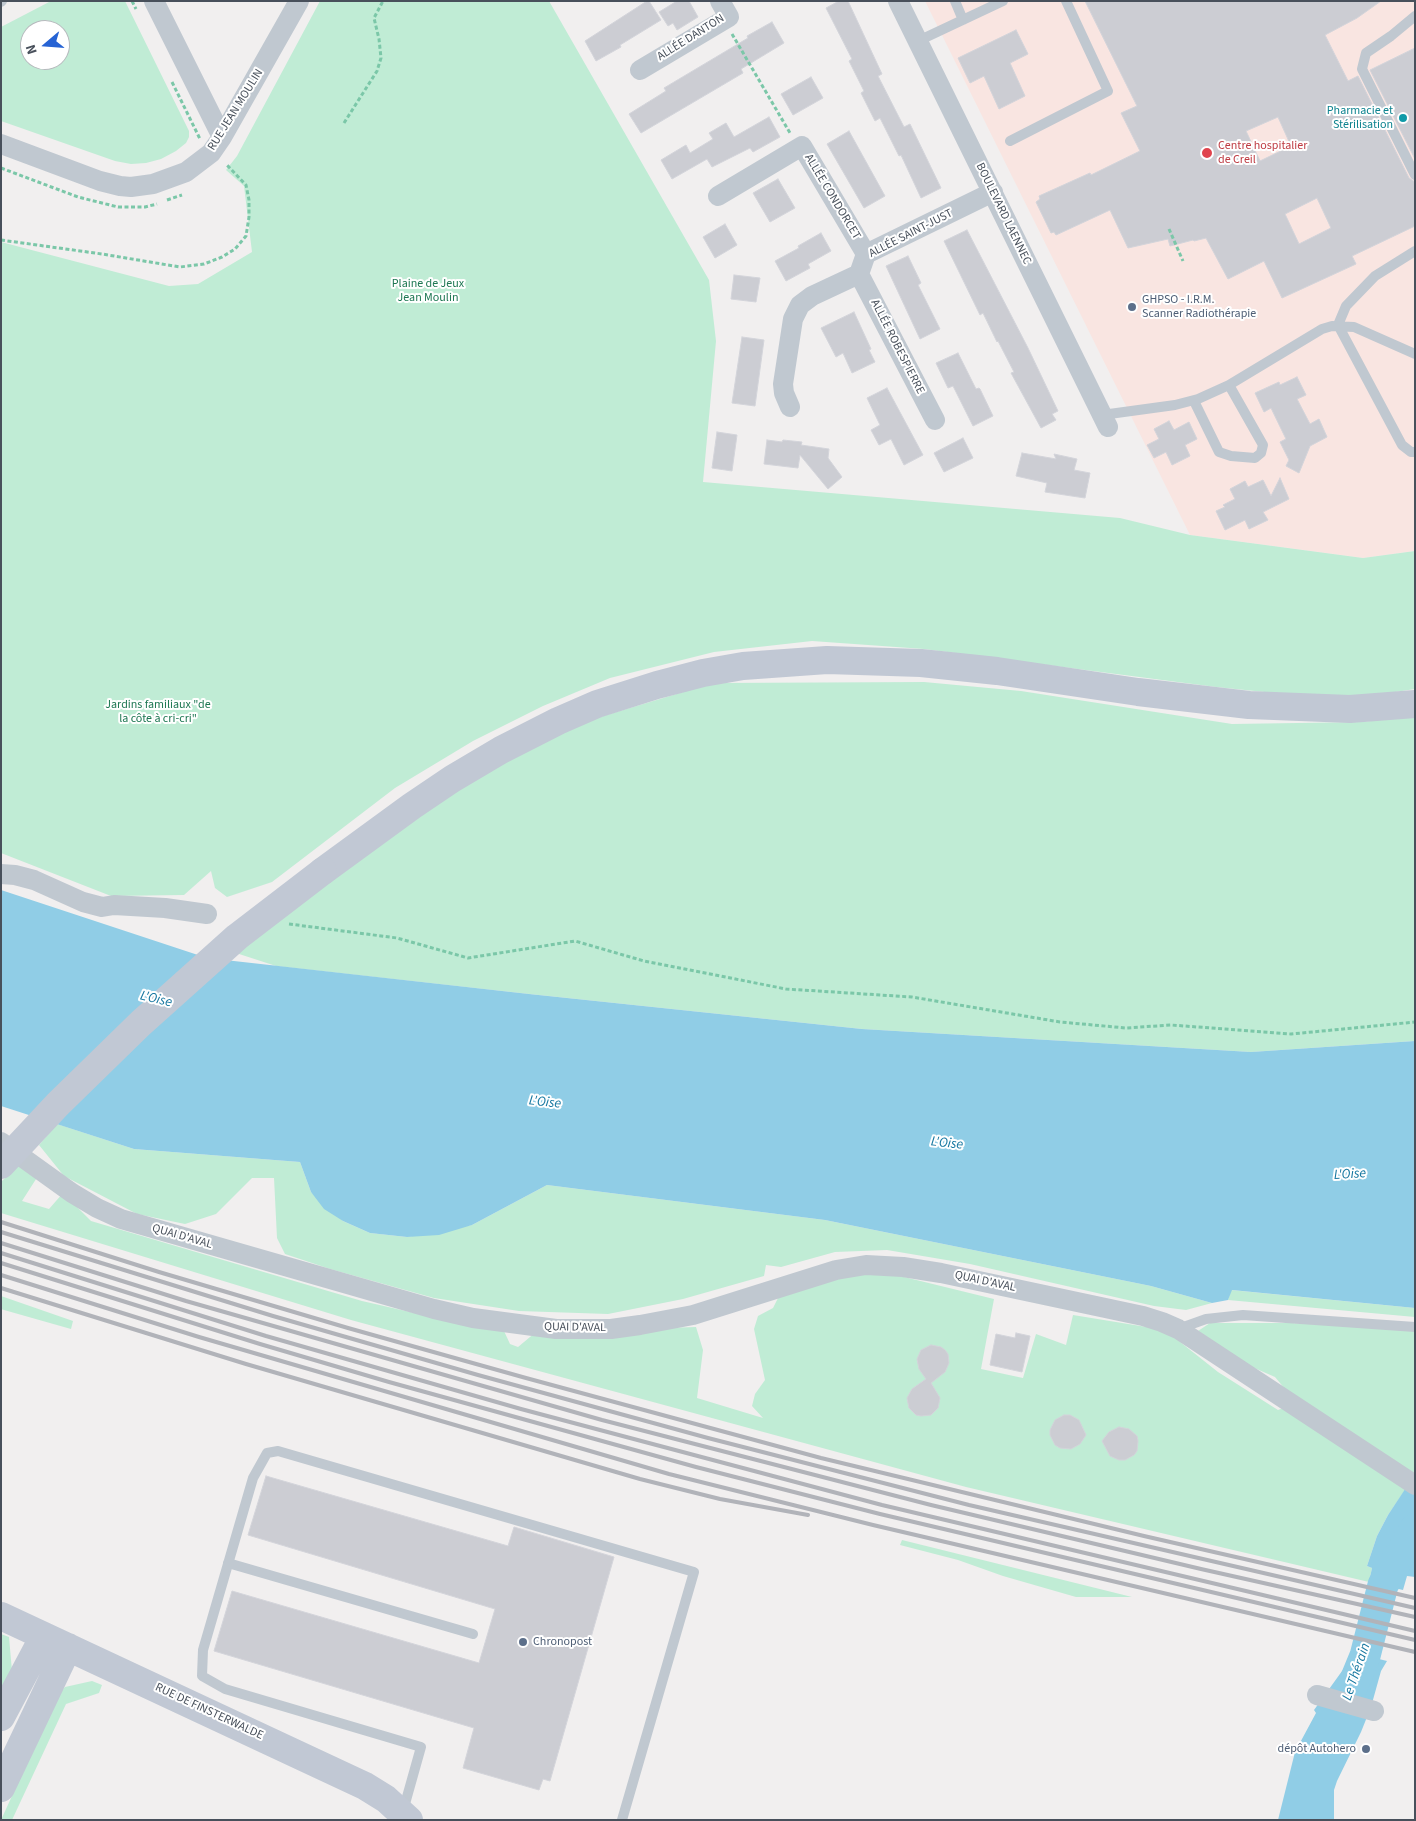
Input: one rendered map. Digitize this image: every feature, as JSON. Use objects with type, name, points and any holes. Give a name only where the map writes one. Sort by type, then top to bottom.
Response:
[{"type":"main road","points":[[1,1165],[71,1091],[140,1023],[237,937],[376,831],[452,780],[500,750],[597,704],[657,685],[704,673],[743,666],[826,660],[922,663],[997,671],[1138,692],[1241,704],[1350,709],[1415,704]]},
{"type":"main road","name":"RUE DE FINSTERWALDE","points":[[1,1616],[358,1782],[386,1799],[405,1817]]},
{"type":"main road","points":[[1,1717],[44,1636]]},
{"type":"main road","points":[[1,1788],[68,1647]]},
{"type":"street","points":[[154,1],[217,145]]},
{"type":"street","name":"RUE JEAN MOULIN","points":[[1,144],[100,181],[131,187],[153,184],[177,176],[197,164],[217,145],[299,1]]},
{"type":"street","name":"BOULEVARD LAENNEC","points":[[898,1],[1105,421]]},
{"type":"street","name":"ALLÉE DANTON","points":[[640,70],[722,11]]},
{"type":"street","name":"ALLÉE CONDORCET","points":[[718,196],[802,146],[866,254]]},
{"type":"street","name":"ALLÉE SAINT-JUST","points":[[859,274],[866,254],[993,192]]},
{"type":"street","points":[[790,407],[784,393],[783,384],[796,312],[800,305],[812,296],[859,274]]},
{"type":"street","name":"ALLÉE ROBESPIERRE","points":[[859,274],[935,420]]},
{"type":"street","points":[[1,874],[15,875],[34,880],[83,902],[102,907],[114,905],[165,908],[207,914]]},
{"type":"street","name":"QUAI D'AVAL","points":[[1,1142],[72,1193],[97,1208],[121,1219],[434,1310],[473,1318],[556,1328],[612,1329],[686,1317],[836,1270],[866,1264],[903,1267],[955,1276],[1143,1316],[1174,1328],[1411,1482]]},
{"type":"street","points":[[1317,1695],[1374,1711]]},
{"type":"lane","points":[[955,1],[964,20]]},
{"type":"lane","points":[[918,41],[1003,1]]},
{"type":"lane","points":[[1010,141],[1108,91],[1066,1]]},
{"type":"lane","points":[[1415,16],[1366,53],[1362,69],[1415,175]]},
{"type":"lane","points":[[1338,325],[1346,306],[1375,276],[1415,251]]},
{"type":"lane","points":[[1105,421],[1194,400],[1230,385],[1322,329],[1338,325],[1354,327],[1415,354]]},
{"type":"lane","points":[[1338,325],[1402,445],[1411,452],[1415,452]]},
{"type":"lane","points":[[1194,400],[1219,452],[1231,456],[1255,458],[1261,453],[1263,445],[1230,385]]},
{"type":"lane","points":[[1174,1328],[1206,1319],[1243,1315],[1415,1327]]},
{"type":"lane","points":[[405,1817],[422,1747],[225,1689],[202,1676],[203,1650],[228,1563],[253,1478],[267,1453],[278,1451],[694,1572],[622,1820]]},
{"type":"lane","points":[[228,1563],[473,1634]]},
{"type":"path","points":[[344,124],[377,71],[381,58],[374,18],[383,1]]},
{"type":"path","points":[[722,11],[799,148]]},
{"type":"path","points":[[1,240],[180,267],[204,264],[222,257],[235,249],[246,236],[249,200],[246,185],[226,165],[217,145]]},
{"type":"path","points":[[1169,229],[1183,261]]},
{"type":"path","points":[[283,924],[397,938],[468,958],[575,941],[644,961],[786,989],[912,998],[1060,1022],[1126,1028],[1171,1025],[1291,1034],[1415,1022]]},
{"type":"shaded area","name":"Centre hospitalier de Creil","points":[[925,1],[1415,1],[1415,551],[1363,558],[1190,535]]},
{"type":"green space","points":[[51,1],[125,1],[189,131],[189,137],[186,143],[176,151],[161,159],[131,164],[115,161],[1,121],[1,27]]},
{"type":"green space","points":[[320,1],[549,1],[709,280],[716,341],[703,482],[1120,518],[1190,535],[1363,558],[1415,551],[1415,689],[1369,696],[1313,697],[1216,687],[924,649],[812,641],[714,652],[610,678],[543,706],[473,741],[395,788],[272,882],[227,897],[215,888],[211,871],[184,895],[111,896],[1,853],[1,242],[169,286],[198,284],[252,252],[244,186],[226,170],[237,156]]},
{"type":"green space","points":[[924,682],[1021,691],[1232,724],[1362,722],[1415,716],[1415,1041],[1251,1052],[862,1029],[276,966],[236,953],[410,819],[489,767],[580,723],[713,683]]},
{"type":"green space","points":[[57,1124],[134,1149],[300,1162],[311,1192],[343,1221],[370,1233],[407,1237],[472,1225],[547,1185],[825,1220],[1151,1286],[1212,1303],[1186,1310],[1154,1306],[970,1264],[887,1250],[835,1252],[781,1267],[766,1265],[764,1276],[683,1299],[608,1314],[519,1311],[434,1298],[330,1269],[285,1254],[277,1238],[274,1178],[252,1178],[216,1214],[185,1224],[137,1214],[64,1176],[39,1145]]},
{"type":"green space","points":[[20,1163],[38,1176],[22,1201],[49,1209],[63,1193],[91,1221],[362,1301],[504,1331],[510,1344],[518,1347],[536,1332],[696,1327],[703,1350],[697,1398],[763,1418],[752,1406],[755,1394],[765,1380],[754,1329],[758,1316],[773,1308],[779,1296],[821,1279],[865,1274],[896,1275],[994,1299],[981,1369],[1023,1378],[1036,1334],[1066,1345],[1073,1315],[1165,1330],[1218,1372],[1278,1410],[1286,1407],[1290,1395],[1275,1377],[1252,1367],[1198,1331],[1210,1323],[1292,1323],[1415,1330],[1415,1475],[1388,1515],[1377,1536],[1367,1566],[1372,1568],[1369,1582],[966,1487],[351,1320],[1,1213],[1,1182]]},
{"type":"green space","points":[[1231,1290],[1415,1308],[1415,1317],[1228,1300]]},
{"type":"green space","points":[[1,1296],[73,1321],[71,1329],[1,1309]]},
{"type":"green space","points":[[902,1540],[1132,1597],[1076,1597],[1003,1576],[958,1560],[900,1545]]},
{"type":"green space","points":[[1,1634],[9,1637],[12,1671],[1,1695]]},
{"type":"green space","points":[[92,1681],[102,1685],[99,1693],[66,1704],[12,1820],[1,1820],[58,1695],[65,1687]]},
{"type":"water","name":"L'Oise","points":[[1,890],[207,958],[529,994],[862,1029],[1251,1052],[1415,1041],[1415,1308],[1232,1290],[1228,1300],[1212,1303],[1151,1286],[825,1220],[547,1185],[472,1225],[439,1235],[407,1237],[370,1233],[343,1221],[324,1209],[311,1192],[300,1162],[134,1149],[1,1106]]},
{"type":"water","points":[[1415,1474],[1415,1577],[1407,1576],[1403,1590],[1369,1582],[1372,1568],[1367,1566],[1377,1536],[1388,1515]]},
{"type":"water","points":[[1355,1653],[1387,1661],[1381,1671],[1371,1707],[1361,1732],[1334,1790],[1334,1820],[1278,1820],[1295,1752],[1316,1713],[1314,1710]]},
{"type":"building","points":[[649,1],[661,20],[596,61],[585,41]]},
{"type":"building","points":[[677,1],[689,1],[698,17],[677,30],[673,23],[668,26],[659,12]]},
{"type":"building","points":[[839,1],[848,1],[882,74],[878,76],[904,127],[910,124],[941,188],[921,198],[901,155],[899,156],[880,118],[875,121],[861,93],[864,91],[849,61],[852,59],[826,8]]},
{"type":"building","points":[[1085,1],[1381,1],[1357,18],[1325,35],[1348,81],[1358,76],[1409,178],[1415,182],[1415,226],[1352,256],[1356,264],[1282,298],[1264,261],[1228,279],[1206,238],[1170,246],[1168,239],[1128,248],[1110,210],[1056,235],[1054,232],[1051,233],[1036,202],[1040,199],[1039,196],[1090,173],[1091,175],[1140,151],[1121,113],[1137,106]],"holes":[[[1278,117],[1291,146],[1260,161],[1246,131]],[[1317,198],[1331,228],[1299,244],[1285,214]]]},
{"type":"building","points":[[772,22],[784,43],[741,69],[743,73],[641,133],[629,114],[666,91],[664,88]]},
{"type":"building","points":[[1016,30],[1028,54],[1010,63],[1025,96],[999,109],[984,76],[970,83],[958,58]]},
{"type":"building","name":"Pharmacie et Stérilisation","points":[[1415,48],[1415,159],[1370,70]]},
{"type":"building","points":[[811,77],[823,98],[793,115],[781,94]]},
{"type":"building","points":[[769,117],[780,137],[753,152],[750,148],[712,167],[707,159],[672,179],[661,160],[686,145],[690,153],[713,139],[709,133],[726,123],[734,137]]},
{"type":"building","points":[[849,131],[885,196],[864,208],[827,144]]},
{"type":"building","points":[[778,179],[795,208],[770,222],[753,193]]},
{"type":"building","points":[[725,224],[737,245],[715,258],[703,237]]},
{"type":"building","points":[[967,230],[1058,411],[1052,414],[1056,420],[1041,428],[1011,373],[1014,372],[983,313],[980,315],[944,241]]},
{"type":"building","points":[[821,233],[831,251],[808,264],[810,268],[786,281],[775,261]]},
{"type":"building","points":[[908,256],[921,283],[918,285],[940,329],[920,339],[886,266]]},
{"type":"building","points":[[734,275],[760,278],[756,302],[731,299]]},
{"type":"building","points":[[854,312],[875,362],[852,373],[843,353],[836,357],[821,328]]},
{"type":"building","points":[[742,337],[764,340],[755,406],[732,403]]},
{"type":"building","points":[[958,353],[976,389],[980,389],[993,416],[973,426],[953,386],[948,388],[936,363]]},
{"type":"building","points":[[1297,377],[1306,395],[1297,399],[1310,424],[1319,419],[1327,437],[1310,446],[1299,473],[1286,466],[1289,460],[1280,442],[1286,439],[1271,408],[1264,412],[1255,393],[1279,382],[1280,385]]},
{"type":"building","points":[[887,388],[923,455],[904,465],[891,439],[879,445],[871,430],[880,425],[867,398]]},
{"type":"building","points":[[1169,421],[1174,430],[1189,422],[1197,439],[1185,445],[1190,456],[1172,465],[1166,452],[1154,458],[1147,445],[1159,439],[1154,429]]},
{"type":"building","points":[[717,432],[737,435],[732,471],[712,468]]},
{"type":"building","points":[[963,438],[973,458],[944,472],[934,453]]},
{"type":"building","points":[[767,440],[802,442],[801,445],[829,449],[828,458],[842,477],[828,489],[800,455],[798,468],[764,464]]},
{"type":"building","points":[[1022,453],[1056,459],[1054,454],[1077,459],[1074,470],[1090,473],[1085,498],[1045,492],[1047,483],[1016,476]]},
{"type":"building","points":[[1280,478],[1289,499],[1263,512],[1268,520],[1249,529],[1245,520],[1225,530],[1216,511],[1235,499],[1230,489],[1245,481],[1248,487],[1263,480],[1271,496]]},
{"type":"building","points":[[1016,1333],[1030,1336],[1022,1372],[990,1365],[996,1334],[1015,1338]]},
{"type":"building","points":[[931,1345],[945,1350],[948,1354],[949,1363],[945,1372],[931,1383],[940,1398],[938,1408],[931,1415],[921,1416],[916,1415],[909,1408],[907,1398],[912,1389],[926,1379],[919,1369],[917,1359],[921,1350]]},
{"type":"building","points":[[1064,1415],[1070,1415],[1079,1420],[1086,1435],[1080,1444],[1071,1449],[1060,1448],[1055,1445],[1050,1435],[1050,1430],[1055,1420]]},
{"type":"building","points":[[1119,1427],[1129,1429],[1137,1436],[1138,1441],[1137,1451],[1125,1460],[1119,1460],[1110,1456],[1102,1441],[1109,1432]]},
{"type":"building","points":[[266,1476],[508,1546],[514,1527],[614,1557],[550,1781],[543,1779],[539,1790],[463,1768],[474,1728],[214,1651],[232,1591],[479,1663],[495,1609],[248,1535]]},
{"type":"waterway","name":"Le Thérain","points":[[1349,1695],[1365,1656],[1383,1585],[1415,1529]]},
{"type":"railway","points":[[1,1222],[159,1272],[348,1328],[821,1458],[1144,1536],[1415,1598]]},
{"type":"railway","points":[[1,1232],[273,1316],[708,1438],[969,1505],[1415,1608]]},
{"type":"railway","points":[[1,1243],[186,1301],[602,1420],[931,1505],[1415,1617]]},
{"type":"railway","points":[[1,1253],[266,1336],[521,1409],[882,1505],[1415,1631]]},
{"type":"railway","points":[[1,1263],[389,1382],[696,1467],[880,1514],[1415,1640]]},
{"type":"railway","points":[[1,1275],[199,1337],[669,1474],[873,1525],[1415,1652]]},
{"type":"railway","points":[[1,1288],[246,1364],[640,1479],[720,1499],[808,1515]]},
{"type":"place","name":"Pharmacie et Stérilisation","points":[[1403,118]]},
{"type":"place","name":"Centre hospitalier de Creil","points":[[1207,153]]},
{"type":"place","name":"GHPSO - I.R.M. Scanner Radiothérapie","points":[[1132,307]]},
{"type":"place","name":"Chronopost","points":[[523,1642]]},
{"type":"place","name":"dépôt Autohero","points":[[1366,1749]]},
{"type":"park label","name":"Plaine de Jeux Jean Moulin","points":[[428,291]]},
{"type":"park label","name":"Jardins familiaux \"de la côte à cri-cri\"","points":[[158,712]]}]
